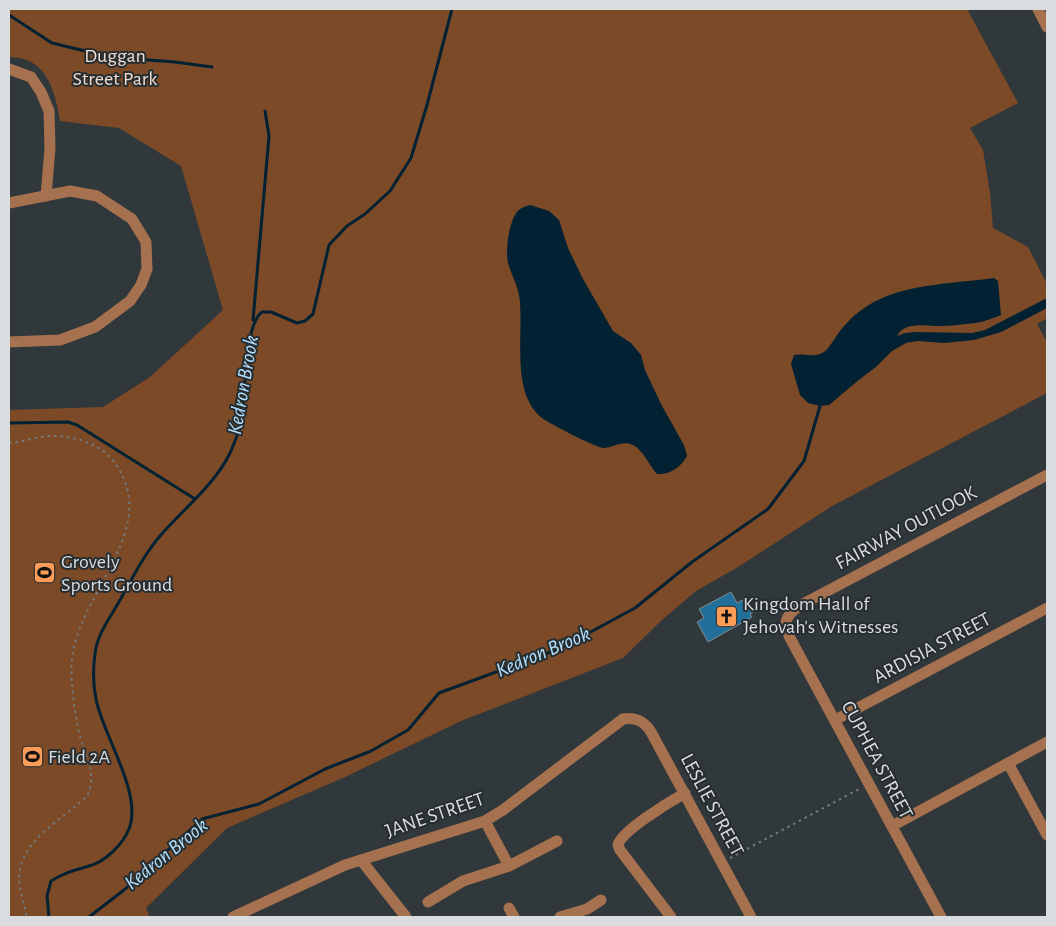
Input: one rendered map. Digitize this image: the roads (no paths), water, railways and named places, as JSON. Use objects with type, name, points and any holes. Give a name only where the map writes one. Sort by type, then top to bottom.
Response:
[{"type":"street","points":[[1038,9],[1047,27]]},
{"type":"street","points":[[9,69],[31,77],[41,92],[49,112],[50,148],[46,196]]},
{"type":"street","points":[[9,203],[70,191],[97,196],[132,219],[146,242],[147,269],[141,285],[130,302],[95,327],[60,340],[9,342]]},
{"type":"street","name":"FAIRWAY OUTLOOK","points":[[786,618],[790,612],[799,606],[1047,475]]},
{"type":"street","name":"ARDISIA STREET","points":[[835,720],[1047,608]]},
{"type":"street","name":"CUPHEA STREET","points":[[786,618],[786,627],[790,638],[941,917]]},
{"type":"street","name":"LESLIE STREET","points":[[632,718],[646,724],[651,732],[685,793],[748,916]]},
{"type":"street","name":"JANE STREET","points":[[233,917],[345,865],[486,821],[623,719],[632,718]]},
{"type":"street","points":[[892,826],[1047,742]]},
{"type":"street","points":[[1008,763],[1047,835]]},
{"type":"street","points":[[671,917],[620,850],[618,844],[622,836],[668,802],[685,793]]},
{"type":"street","points":[[486,821],[509,866]]},
{"type":"street","points":[[428,902],[463,881],[509,866],[557,841]]},
{"type":"street","points":[[361,860],[406,917]]},
{"type":"street","points":[[560,917],[587,909],[601,900]]},
{"type":"water","points":[[530,205],[549,211],[559,220],[568,248],[583,279],[613,331],[631,343],[641,355],[645,370],[662,406],[684,445],[687,456],[675,470],[657,474],[637,447],[625,443],[607,448],[598,447],[542,418],[532,407],[525,393],[522,377],[519,295],[508,263],[507,251],[508,236],[514,217],[520,209]]},
{"type":"water","points":[[994,278],[998,281],[1001,315],[975,323],[944,326],[910,326],[900,331],[897,336],[916,332],[972,333],[985,330],[1047,298],[1047,308],[1001,332],[974,340],[944,343],[918,341],[906,343],[892,351],[876,367],[829,405],[820,406],[808,403],[800,395],[791,364],[794,355],[814,355],[823,352],[848,322],[867,306],[890,295],[919,287]]},
{"type":"waterway","name":"Kedron Brook","points":[[49,917],[47,896],[51,881],[101,861],[118,846],[126,835],[132,815],[127,782],[100,714],[95,694],[94,660],[100,635],[136,570],[154,544],[207,487],[230,453],[242,417],[249,345],[256,319],[262,312],[271,312],[297,323],[305,321],[313,314],[329,245],[347,226],[365,214],[390,191],[411,158],[452,9]]},
{"type":"waterway","points":[[9,15],[52,43],[110,57],[212,67]]},
{"type":"waterway","points":[[253,320],[269,136],[265,111]]},
{"type":"waterway","name":"Kedron Brook","points":[[89,917],[124,890],[202,819],[259,804],[325,769],[371,751],[408,730],[439,693],[561,648],[635,608],[692,562],[768,509],[804,461],[820,406]]},
{"type":"waterway","points":[[9,423],[68,422],[77,425],[195,499]]},
{"type":"place","name":"Grovely Sports Ground","points":[[45,573]]},
{"type":"place","name":"Kingdom Hall of Jehovah's Witnesses","points":[[727,616]]},
{"type":"place","name":"Field 2A","points":[[32,757]]},
{"type":"park label","name":"Duggan Street Park","points":[[115,68]]}]
